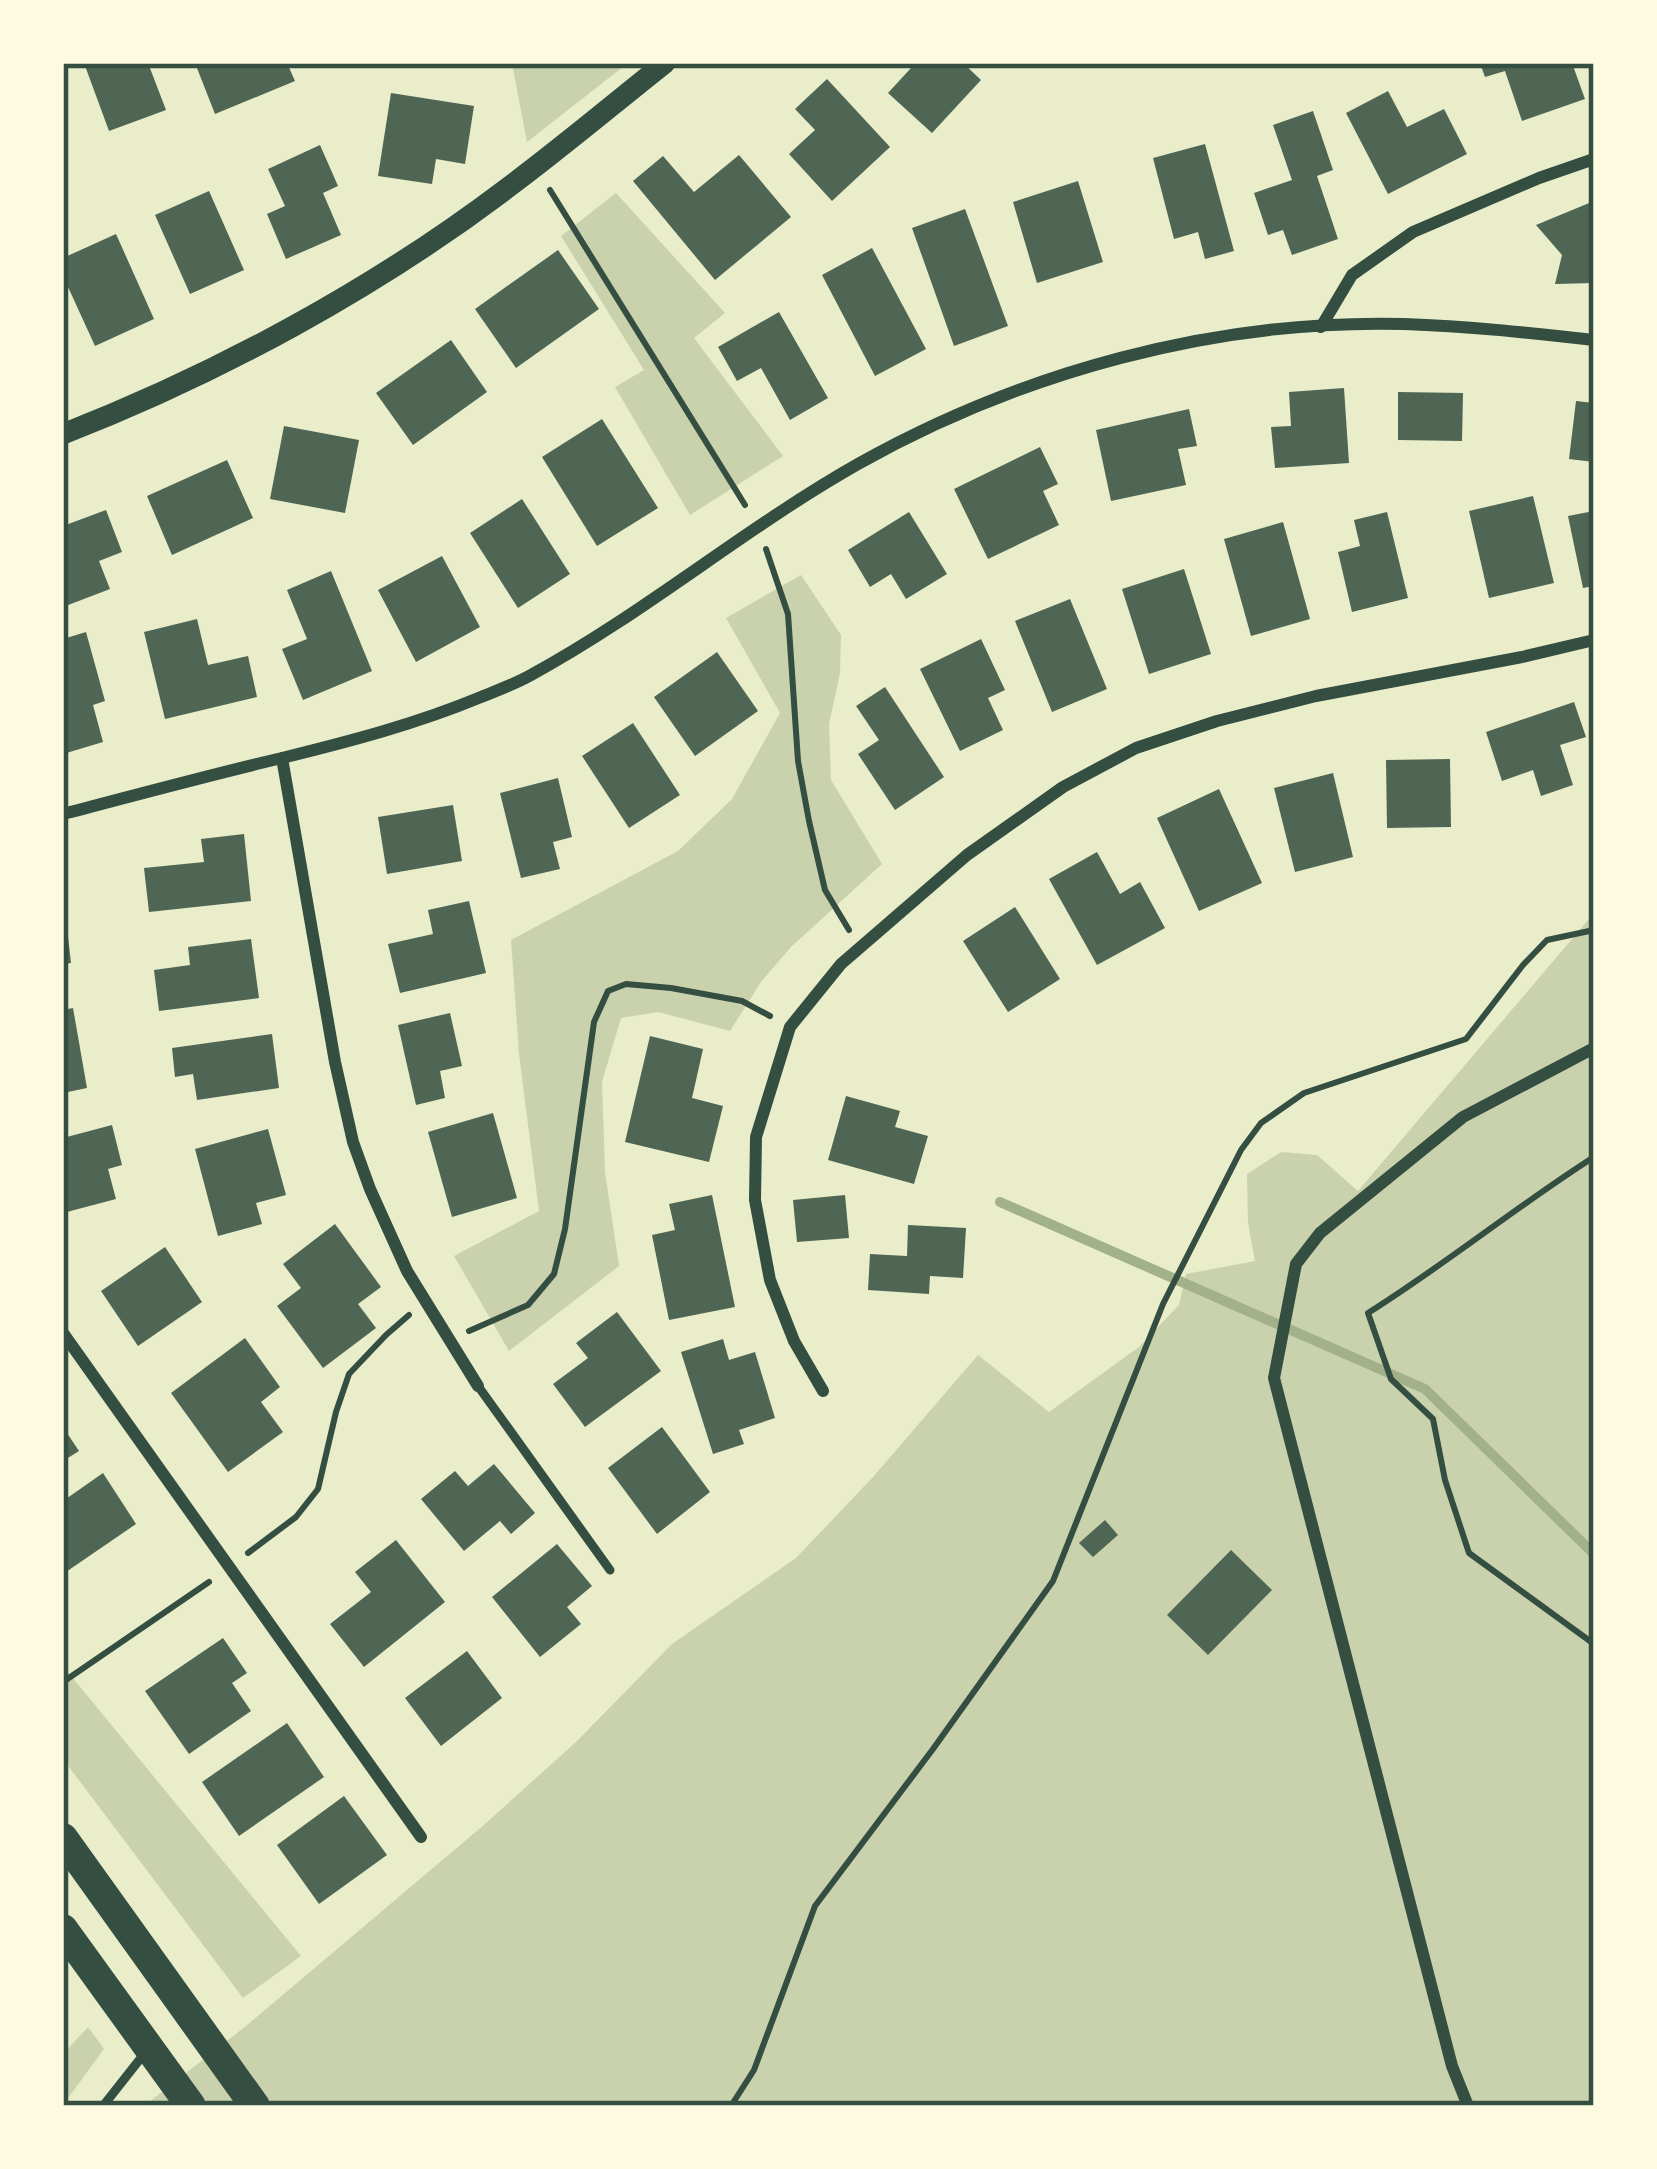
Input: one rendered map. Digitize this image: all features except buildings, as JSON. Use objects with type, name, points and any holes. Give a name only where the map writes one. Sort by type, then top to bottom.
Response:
[{"type":"main road","points":[[63,1838],[255,2106]]},
{"type":"main road","points":[[63,1928],[191,2106]]},
{"type":"street","points":[[63,434],[113,415],[243,351],[368,283],[504,191],[665,63]]},
{"type":"street","points":[[1321,327],[1352,275],[1413,232],[1594,159]]},
{"type":"street","points":[[63,814],[343,744],[430,718],[529,677],[619,622],[758,525],[860,464],[946,420],[1038,382],[1125,356],[1202,341],[1321,327],[1402,324],[1594,340]]},
{"type":"street","points":[[824,1391],[794,1341],[770,1280],[755,1200],[756,1137],[790,1027],[841,964],[967,855],[1063,787],[1136,748],[1316,696],[1594,640]]},
{"type":"street","points":[[282,758],[353,1142],[407,1271],[478,1386]]},
{"type":"street","points":[[1468,2106],[1451,2066],[1274,1378],[1295,1264],[1320,1233],[1463,1117],[1594,1048]]},
{"type":"street","points":[[63,1333],[421,1837]]},
{"type":"lane","points":[[478,1386],[610,1570]]},
{"type":"lane","points":[[103,2106],[149,2048]]},
{"type":"path","points":[[535,166],[758,525],[788,614],[798,761],[825,890],[860,947]]},
{"type":"path","points":[[731,2106],[754,2070],[815,1906],[1053,1581],[1162,1304],[1241,1150],[1261,1123],[1304,1093],[1466,1039],[1547,940],[1594,930]]},
{"type":"path","points":[[449,1340],[528,1305],[554,1274],[565,1229],[594,1022],[608,992],[626,984],[742,1001],[790,1027]]},
{"type":"path","points":[[1594,1157],[1431,1274],[1368,1313],[1391,1379],[1433,1419],[1445,1480],[1469,1552],[1594,1644]]},
{"type":"path","points":[[63,1682],[296,1517],[318,1489],[349,1375],[426,1301]]},
{"type":"green space","points":[[512,63],[628,63],[527,142]]},
{"type":"green space","points":[[616,193],[725,313],[694,338],[783,456],[690,515],[615,387],[644,370],[561,236]]},
{"type":"green space","points":[[801,575],[841,635],[840,673],[829,724],[831,780],[882,864],[791,947],[761,982],[730,1031],[658,1012],[621,1018],[602,1082],[605,1172],[619,1266],[509,1351],[454,1256],[539,1211],[519,1054],[511,940],[678,851],[732,799],[780,713],[726,618]]},
{"type":"green space","points":[[1594,913],[1594,2106],[144,2106],[485,1824],[577,1741],[672,1644],[796,1558],[978,1355],[1049,1412],[1139,1347],[1179,1305],[1186,1274],[1255,1261],[1247,1174],[1281,1152],[1317,1155],[1358,1191]]},
{"type":"green space","points":[[63,1666],[301,1956],[243,1998],[63,1759]]},
{"type":"green space","points":[[88,2027],[104,2049],[63,2105],[63,2054]]},
{"type":"waterway","points":[[1000,1202],[1425,1389],[1594,1554]]}]
